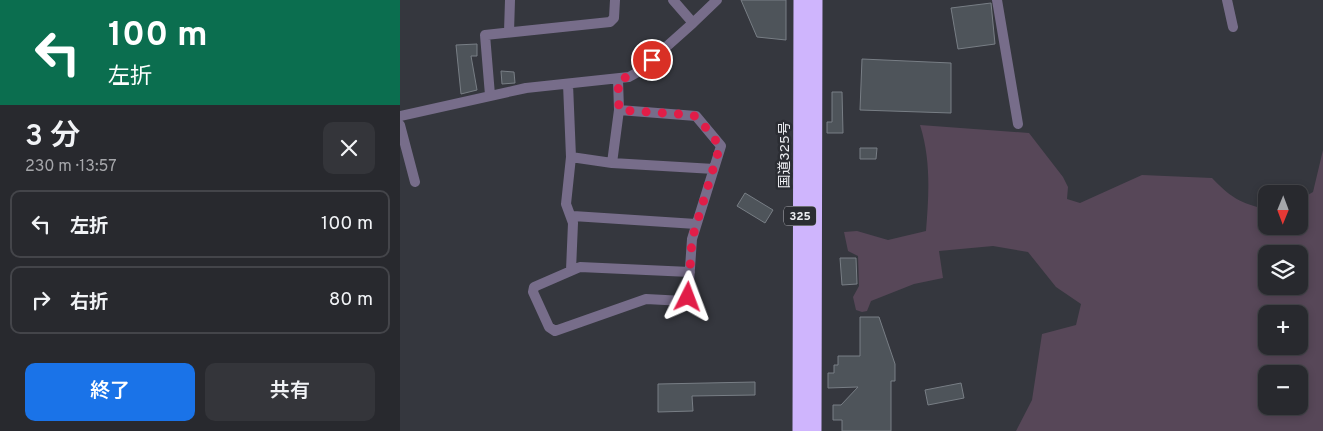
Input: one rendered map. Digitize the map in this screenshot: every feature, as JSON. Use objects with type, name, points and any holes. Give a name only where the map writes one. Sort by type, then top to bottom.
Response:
[{"type":"highway","name":"国道325号","points":[[800,431],[801,0]]},
{"type":"highway","name":"325","points":[[814,431],[815,0]]},
{"type":"street","points":[[510,0],[510,32]]},
{"type":"street","points":[[490,95],[484,38],[488,34],[610,22],[614,18],[615,0]]},
{"type":"street","points":[[673,0],[693,23]]},
{"type":"street","points":[[400,116],[526,88],[618,80],[638,72],[717,0]]},
{"type":"street","points":[[997,0],[1018,124]]},
{"type":"street","points":[[1227,0],[1233,26]]},
{"type":"street","points":[[612,163],[619,110],[618,80]]},
{"type":"street","points":[[568,84],[571,157],[566,204],[572,216],[571,270]]},
{"type":"street","points":[[619,110],[696,116],[720,146],[692,239],[690,272],[686,300],[646,299],[551,330],[532,289],[571,270],[583,267],[690,272]]},
{"type":"street","points":[[400,126],[415,182]]},
{"type":"street","points":[[571,157],[612,163],[714,169]]},
{"type":"street","points":[[572,216],[696,224]]},
{"type":"shaded area","points":[[920,125],[1029,133],[1063,177],[1068,187],[1067,199],[1080,203],[1142,175],[1212,178],[1224,190],[1236,198],[1258,207],[1258,235],[1308,235],[1308,195],[1313,192],[1323,150],[1323,431],[1016,431],[1032,400],[1042,334],[1076,325],[1081,304],[1056,287],[1028,252],[993,246],[939,251],[943,278],[914,284],[871,301],[867,311],[856,310],[853,297],[859,286],[858,256],[848,251],[844,232],[857,231],[888,240],[926,231],[928,164]]},
{"type":"building","points":[[741,0],[786,0],[786,40],[757,37]]},
{"type":"building","points":[[991,3],[995,44],[958,49],[951,8]]},
{"type":"building","points":[[477,44],[477,56],[471,56],[477,90],[461,94],[456,45]]},
{"type":"building","points":[[862,59],[951,63],[951,113],[860,110]]},
{"type":"building","points":[[501,71],[514,72],[515,83],[502,84]]},
{"type":"building","points":[[832,92],[842,92],[843,133],[827,133],[827,122],[832,122]]},
{"type":"building","points":[[860,148],[877,148],[876,159],[860,159]]},
{"type":"building","points":[[745,193],[773,210],[765,223],[737,206]]},
{"type":"building","points":[[840,258],[856,258],[857,284],[842,285]]},
{"type":"building","points":[[860,317],[879,317],[895,364],[895,381],[891,381],[891,431],[842,431],[842,420],[833,420],[833,405],[841,405],[858,387],[828,388],[828,373],[834,373],[834,365],[838,365],[838,356],[860,356]]},
{"type":"building","points":[[755,382],[755,395],[692,396],[693,411],[658,412],[658,384]]},
{"type":"building","points":[[961,383],[964,398],[928,405],[925,390]]},
{"type":"route","points":[[652,60],[633,75],[618,80],[619,110],[696,116],[706,130],[720,144],[720,150],[692,239],[688,297]]}]
